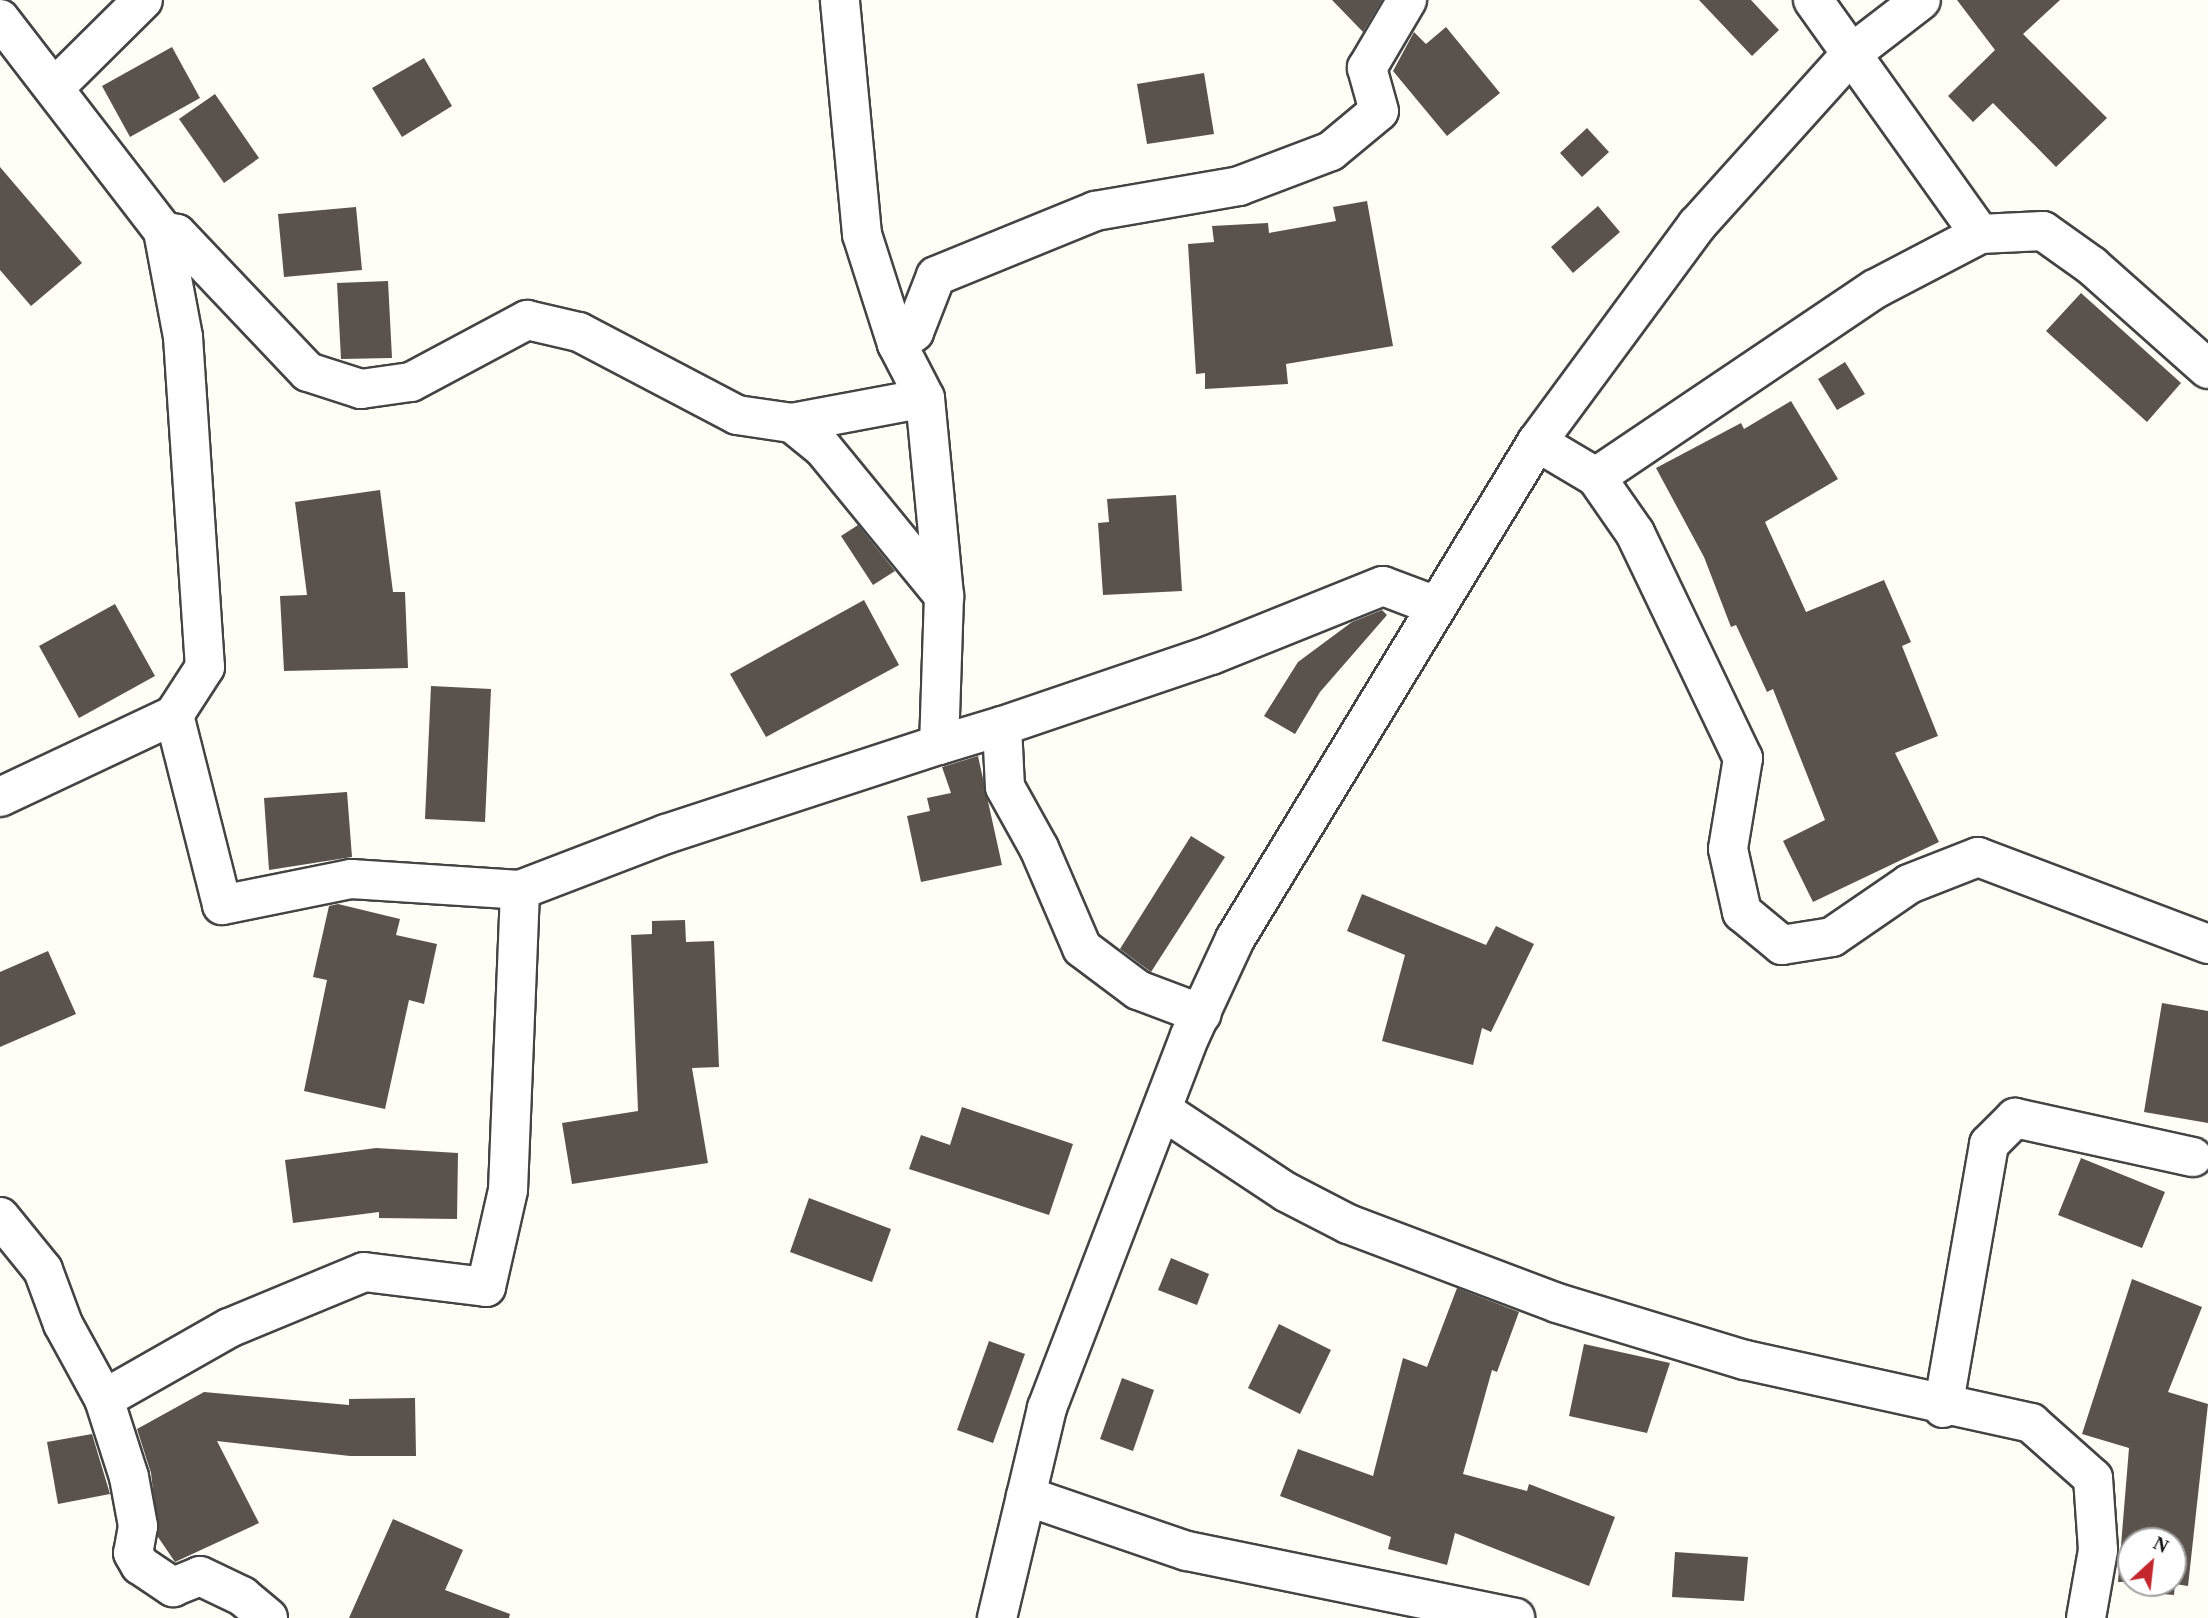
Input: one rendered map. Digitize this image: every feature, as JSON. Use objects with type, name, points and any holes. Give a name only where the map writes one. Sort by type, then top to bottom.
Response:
[{"type":"street","points":[[54,88],[143,0]]},
{"type":"street","points":[[840,0],[844,79],[862,234],[897,344],[925,398],[944,596],[939,746]]},
{"type":"street","points":[[897,344],[914,332],[936,276],[1096,211],[1239,186],[1331,151],[1379,111],[1367,68],[1407,0]]},
{"type":"street","points":[[1813,0],[1980,234]]},
{"type":"street","points":[[997,1618],[1047,1408],[1162,1110],[1235,939],[1537,442],[1697,225],[1850,54],[1921,0]]},
{"type":"street","points":[[0,19],[163,231],[183,337],[205,667],[174,715],[0,797]]},
{"type":"street","points":[[163,231],[177,234],[307,372],[361,389],[411,382],[527,320],[579,332],[737,415],[792,424],[925,398]]},
{"type":"street","points":[[1596,477],[1875,289],[1980,234],[2043,231],[2092,266],[2208,369]]},
{"type":"street","points":[[792,424],[821,447],[944,596]]},
{"type":"street","points":[[1537,442],[1596,477],[1634,533],[1743,758],[1728,849],[1742,912],[1782,945],[1832,937],[1909,884],[1978,857],[2208,944]]},
{"type":"street","points":[[174,715],[222,905],[351,879],[520,890],[666,834],[1002,726],[1211,655],[1383,586],[1436,606]]},
{"type":"street","points":[[1002,726],[1004,788],[1053,878],[1082,948],[1138,990],[1202,1014]]},
{"type":"street","points":[[104,1399],[229,1328],[365,1272],[486,1287],[508,1190],[520,890]]},
{"type":"street","points":[[1162,1110],[1286,1192],[1348,1224],[1652,1335],[1943,1408],[2031,1423],[2093,1478],[2098,1550],[2085,1618]]},
{"type":"street","points":[[1943,1408],[1989,1144],[2015,1118],[2193,1157]]},
{"type":"street","points":[[0,1217],[43,1270],[63,1324],[104,1399],[129,1477],[138,1526],[133,1553],[140,1565],[173,1587],[200,1576],[242,1596],[268,1618]]},
{"type":"street","points":[[1026,1496],[1187,1551],[1515,1618]]},
{"type":"building","points":[[1332,0],[1382,0],[1363,32]]},
{"type":"building","points":[[1699,0],[1751,0],[1779,30],[1752,56]]},
{"type":"building","points":[[1957,0],[2060,0],[2023,34],[2107,118],[2056,167],[1993,103],[1973,122],[1948,96],[1995,50]]},
{"type":"building","points":[[1446,27],[1500,93],[1447,136],[1393,71],[1414,32],[1426,44]]},
{"type":"building","points":[[172,47],[200,98],[130,137],[102,86]]},
{"type":"building","points":[[424,58],[452,106],[402,137],[372,88]]},
{"type":"building","points":[[1204,73],[1214,134],[1147,144],[1137,84]]},
{"type":"building","points":[[215,94],[259,158],[224,183],[179,119]]},
{"type":"building","points":[[1587,128],[1609,152],[1582,177],[1560,153]]},
{"type":"building","points":[[0,167],[82,263],[31,306],[0,270]]},
{"type":"building","points":[[1367,201],[1393,346],[1286,364],[1288,384],[1205,389],[1205,373],[1196,374],[1188,244],[1214,242],[1212,226],[1268,223],[1269,233],[1336,221],[1333,207]]},
{"type":"building","points":[[1598,206],[1620,232],[1573,273],[1551,247]]},
{"type":"building","points":[[356,207],[362,270],[284,277],[278,214]]},
{"type":"building","points":[[388,281],[392,358],[341,359],[337,283]]},
{"type":"building","points":[[2081,293],[2181,383],[2147,422],[2046,331]]},
{"type":"building","points":[[1845,362],[1865,394],[1837,410],[1818,379]]},
{"type":"building","points":[[1791,401],[1838,479],[1765,522],[1806,612],[1884,580],[1911,642],[1902,646],[1938,736],[1895,753],[1939,842],[1813,902],[1783,841],[1825,820],[1773,689],[1767,692],[1736,625],[1731,627],[1704,557],[1656,468],[1741,423],[1744,429]]},
{"type":"building","points":[[380,490],[393,592],[405,592],[408,668],[284,671],[280,596],[307,595],[295,502]]},
{"type":"building","points":[[1176,495],[1182,591],[1103,595],[1098,523],[1109,522],[1107,499]]},
{"type":"building","points":[[858,525],[895,571],[873,585],[841,536]]},
{"type":"building","points":[[864,600],[899,665],[766,737],[730,674]]},
{"type":"building","points":[[115,604],[155,676],[79,718],[39,646]]},
{"type":"building","points":[[1382,610],[1387,615],[1320,692],[1295,734],[1264,716],[1298,662],[1352,622]]},
{"type":"building","points":[[431,686],[491,689],[485,822],[425,819]]},
{"type":"building","points":[[978,756],[1002,865],[921,882],[907,816],[930,811],[927,798],[951,793],[942,767]]},
{"type":"building","points":[[347,792],[352,857],[269,870],[264,798]]},
{"type":"building","points":[[1191,836],[1225,857],[1151,972],[1120,949]]},
{"type":"building","points":[[1362,894],[1486,945],[1496,926],[1534,944],[1491,1032],[1482,1028],[1473,1065],[1382,1041],[1405,955],[1347,931]]},
{"type":"building","points":[[338,904],[400,919],[396,935],[437,944],[424,1004],[409,1000],[385,1109],[304,1091],[327,980],[313,977],[329,906]]},
{"type":"building","points":[[685,920],[686,942],[714,941],[719,1067],[692,1068],[708,1163],[572,1184],[562,1123],[638,1111],[631,935],[652,934],[652,921]]},
{"type":"building","points":[[48,951],[76,1014],[0,1047],[0,972]]},
{"type":"building","points":[[2162,1003],[2208,1011],[2208,1123],[2144,1112]]},
{"type":"building","points":[[962,1107],[1073,1144],[1049,1215],[909,1169],[921,1135],[950,1145]]},
{"type":"building","points":[[376,1148],[458,1153],[457,1219],[379,1218],[379,1212],[293,1223],[285,1160]]},
{"type":"building","points":[[2081,1158],[2165,1192],[2142,1248],[2058,1215]]},
{"type":"building","points":[[809,1198],[891,1229],[872,1282],[790,1252]]},
{"type":"building","points":[[1171,1258],[1209,1274],[1197,1305],[1158,1290]]},
{"type":"building","points":[[2132,1279],[2202,1307],[2168,1392],[2208,1404],[2188,1586],[2187,1527],[2123,1527],[2129,1448],[2082,1434]]},
{"type":"building","points":[[1457,1288],[1519,1312],[1497,1372],[1492,1370],[1463,1474],[1527,1491],[1529,1484],[1615,1517],[1589,1586],[1455,1533],[1447,1565],[1388,1549],[1391,1537],[1280,1496],[1298,1449],[1373,1476],[1403,1358],[1427,1367]]},
{"type":"building","points":[[1279,1324],[1331,1350],[1300,1414],[1248,1388]]},
{"type":"building","points":[[989,1341],[1025,1354],[993,1443],[957,1430]]},
{"type":"building","points":[[1584,1344],[1670,1363],[1647,1433],[1569,1416]]},
{"type":"building","points":[[1122,1378],[1154,1390],[1133,1451],[1100,1439]]},
{"type":"building","points":[[204,1392],[349,1405],[349,1399],[415,1398],[416,1456],[350,1456],[217,1441],[259,1523],[175,1562],[158,1537],[151,1473],[137,1429]]},
{"type":"building","points":[[92,1434],[110,1494],[58,1504],[47,1442]]},
{"type":"building","points":[[393,1519],[463,1550],[445,1590],[510,1614],[509,1618],[349,1618]]},
{"type":"building","points":[[1675,1552],[1748,1557],[1744,1601],[1672,1597]]}]
